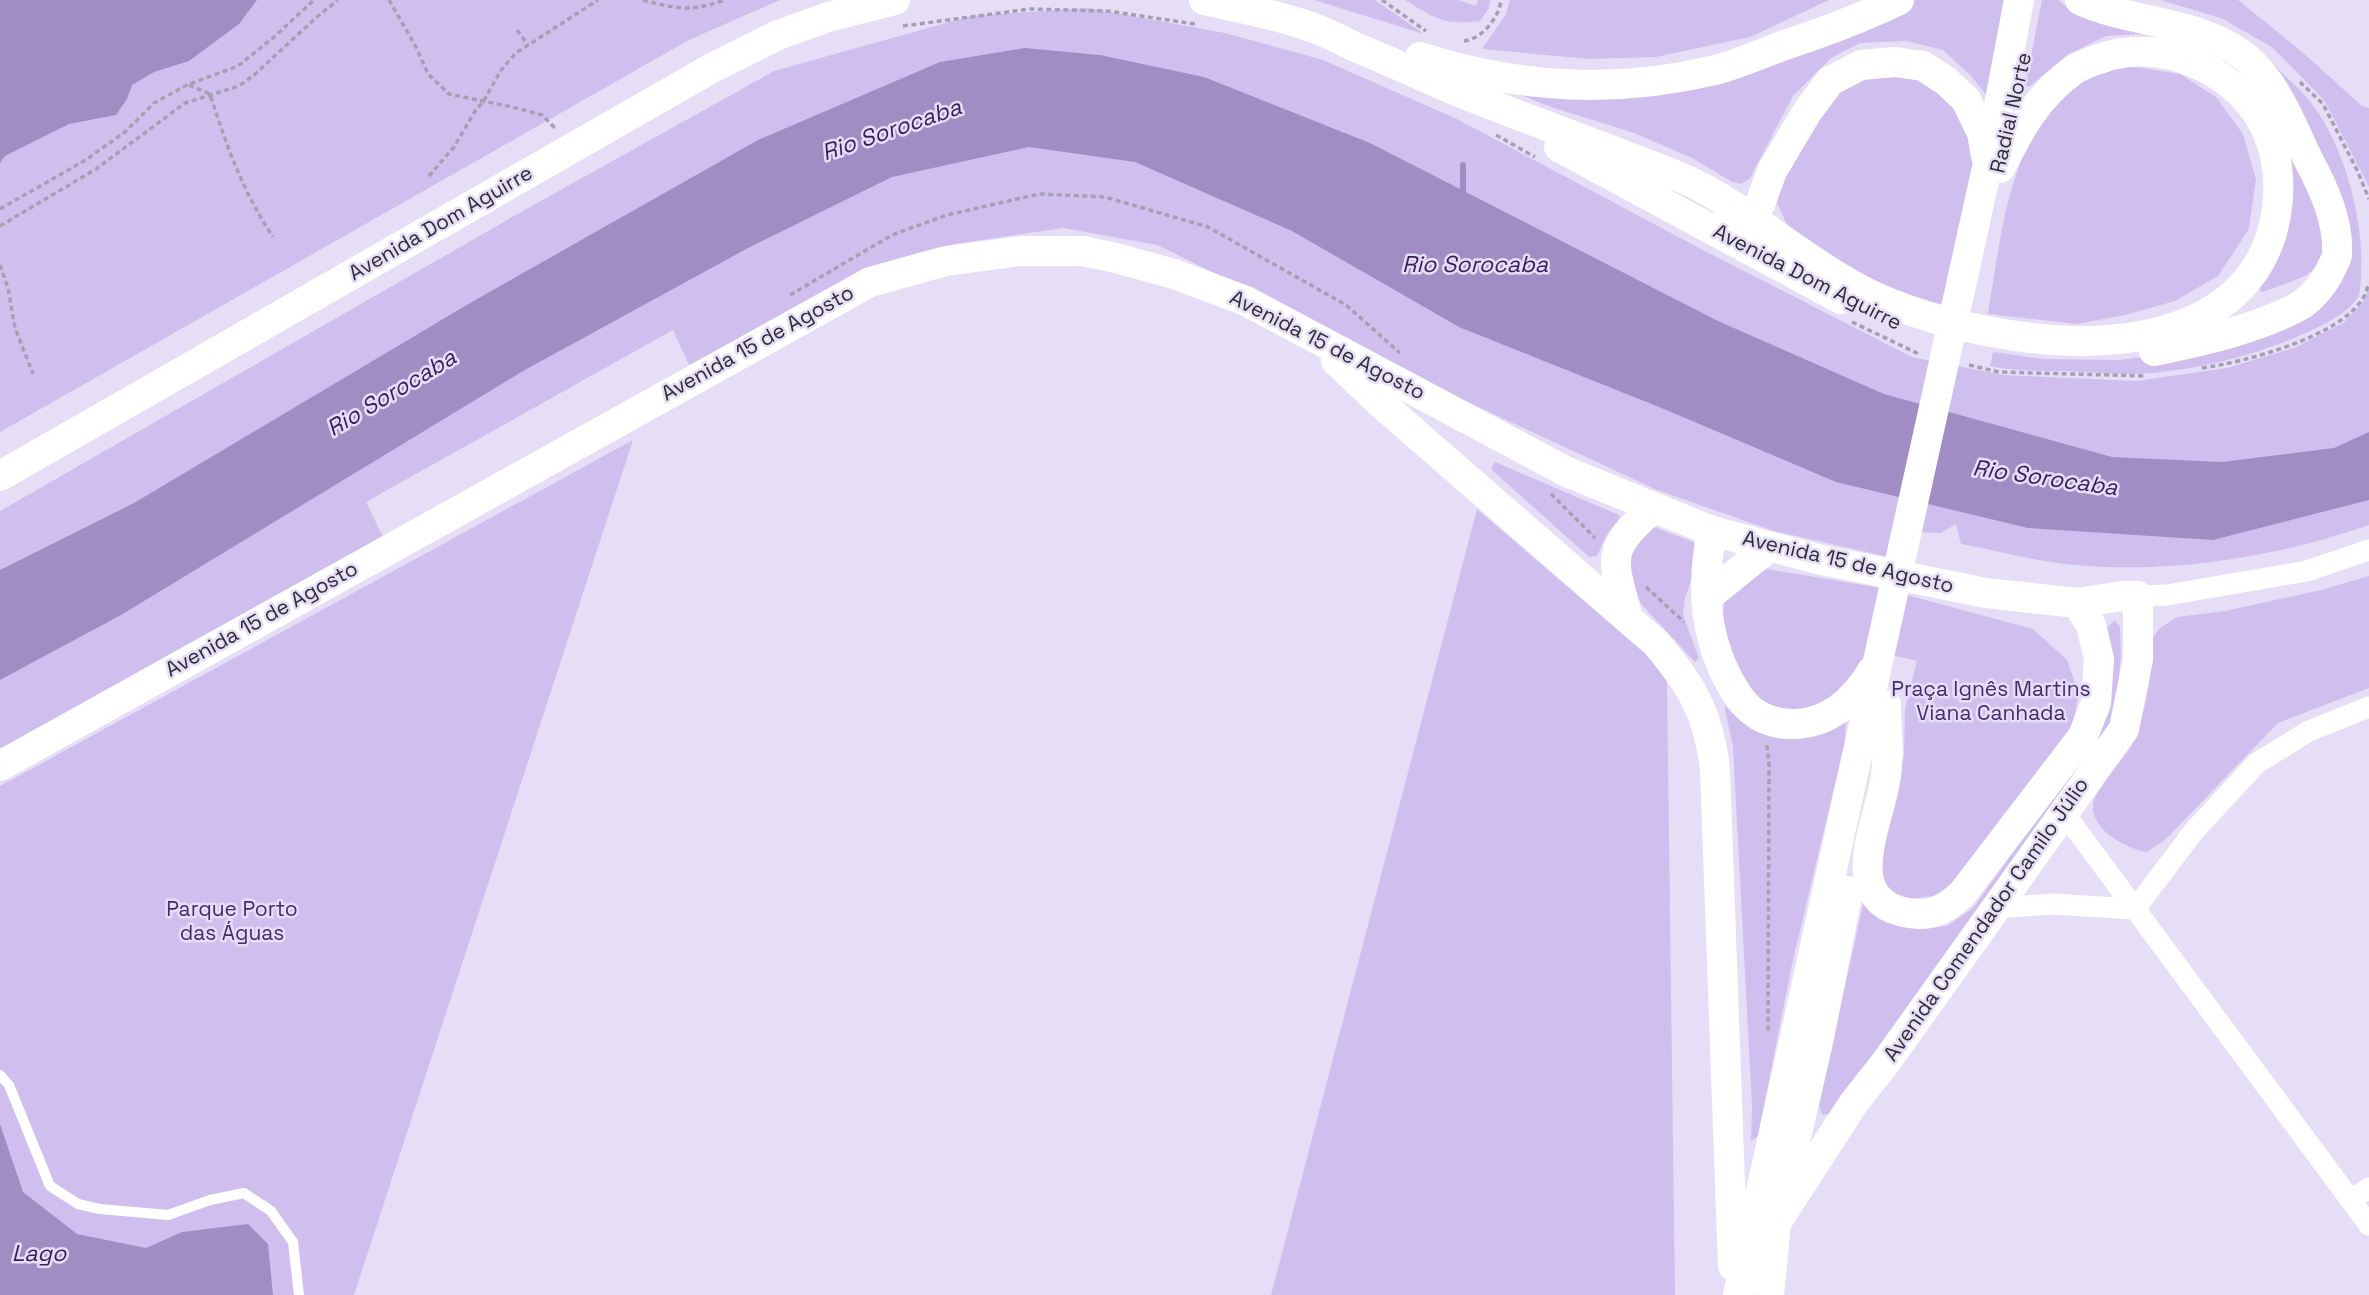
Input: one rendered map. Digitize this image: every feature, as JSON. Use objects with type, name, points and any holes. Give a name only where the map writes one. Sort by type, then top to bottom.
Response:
[{"type":"main road","points":[[1308,26],[1360,38],[1457,69],[1571,86],[1649,82],[1717,69],[1861,19],[1899,0]]},
{"type":"main road","name":"Radial Norte","points":[[1994,165],[2019,0]]},
{"type":"main road","name":"Radial Norte","points":[[1887,659],[1980,224],[2037,0]]},
{"type":"main road","name":"Avenida Dom Aguirre","points":[[1462,93],[1860,309],[1914,331],[2005,352],[2131,356],[2202,341],[2267,320],[2303,304],[2326,279],[2337,256],[2335,230],[2325,193],[2278,97],[2264,77],[2245,57],[2215,38],[2080,0]]},
{"type":"main road","name":"Avenida Dom Aguirre","points":[[1202,12],[1308,26],[1462,93],[1697,185],[1852,285],[1936,318],[2008,335],[2039,339],[2110,341],[2162,331],[2191,321],[2220,305],[2243,285],[2261,261],[2270,242],[2279,198],[2273,148],[2250,103],[2214,71],[2168,55],[2121,53],[2076,68],[2030,112],[1994,165]]},
{"type":"main road","name":"Avenida Dom Aguirre","points":[[0,476],[712,68],[778,35],[828,17],[896,13]]},
{"type":"main road","points":[[1631,187],[1675,200],[1711,215],[1728,218],[1746,215],[1760,204],[1772,171],[1807,112],[1830,81],[1861,65],[1895,62],[1923,66],[1946,81],[1966,100],[1994,165]]},
{"type":"main road","points":[[1772,171],[1768,214],[1779,238]]},
{"type":"main road","name":"Avenida 15 de Agosto","points":[[0,766],[870,282],[946,261],[1021,251],[1083,251],[1174,274],[1246,301],[1567,472],[1712,531],[1817,559],[1986,593],[2077,603],[2130,596]]},
{"type":"main road","points":[[1305,331],[1377,400],[1656,643],[1682,673],[1699,707],[1711,738],[1714,769],[1736,1295]]},
{"type":"main road","points":[[1628,618],[1619,591],[1615,558],[1625,535],[1654,508]]},
{"type":"main road","points":[[1712,531],[1707,562],[1709,631],[1718,661],[1736,694],[1765,720],[1782,724],[1808,723],[1835,713],[1859,692],[1887,659]]},
{"type":"main road","points":[[1706,598],[1769,547]]},
{"type":"main road","points":[[2094,637],[2108,606],[2130,596]]},
{"type":"main road","name":"Avenida Comendador Camilo Júlio","points":[[1776,1223],[1853,1104],[1886,1062],[2124,729],[2138,659],[2130,596]]},
{"type":"main road","points":[[1886,705],[1886,780],[1868,855],[1867,870],[1870,884],[1880,901],[1896,911],[1929,915],[1948,907],[1962,894],[2083,736],[2096,702],[2099,659],[2091,625],[2077,603]]},
{"type":"main road","points":[[1736,1295],[1887,659]]},
{"type":"main road","name":"Avenida Comendador Camilo Júlio","points":[[1769,1295],[1776,1223],[1818,1042],[1886,705],[1887,659]]},
{"type":"street","name":"Avenida 15 de Agosto","points":[[2130,596],[2167,595],[2307,571],[2369,550]]},
{"type":"street","points":[[2135,909],[2194,831],[2258,762],[2309,731],[2369,707]]},
{"type":"street","points":[[2064,813],[2369,1225]]},
{"type":"street","points":[[1996,908],[2052,904],[2135,909]]},
{"type":"street","points":[[2350,1200],[2369,1188]]},
{"type":"lane","points":[[0,1075],[9,1085],[50,1186],[78,1204],[100,1209],[168,1215],[210,1200],[244,1193],[271,1211],[293,1242],[299,1295]]},
{"type":"path","points":[[0,209],[85,161],[125,132],[154,103],[187,85],[238,66],[314,0]]},
{"type":"path","points":[[0,226],[96,169],[185,103],[239,86],[338,0]]},
{"type":"path","points":[[389,0],[428,74],[449,94],[542,116],[556,130]]},
{"type":"path","points":[[429,176],[454,147],[501,70],[516,52],[598,0]]},
{"type":"path","points":[[643,0],[677,9],[724,0]]},
{"type":"path","points":[[1382,0],[1426,31],[1437,35]]},
{"type":"path","points":[[1455,40],[1466,42],[1477,38],[1491,23],[1501,0]]},
{"type":"path","points":[[896,13],[1030,9],[1202,12]]},
{"type":"path","points":[[517,30],[528,45]]},
{"type":"path","points":[[187,85],[210,94]]},
{"type":"path","points":[[210,94],[246,193],[273,237]]},
{"type":"path","points":[[1489,132],[1536,157]]},
{"type":"path","points":[[784,299],[892,235],[947,215],[1039,194],[1105,197],[1208,228],[1346,305],[1407,359]]},
{"type":"path","points":[[0,265],[8,288],[15,328],[33,374]]},
{"type":"path","points":[[2201,368],[2227,365],[2290,346],[2341,321],[2362,300],[2369,283]]},
{"type":"path","points":[[1844,318],[1916,355],[1928,357]]},
{"type":"path","points":[[1964,364],[1999,372],[2150,376]]},
{"type":"path","points":[[1547,490],[1685,623]]},
{"type":"path","points":[[1765,720],[1769,766],[1768,1044]]},
{"type":"green space","points":[[0,0],[780,0],[689,40],[0,432]]},
{"type":"green space","points":[[1314,0],[1375,0],[1424,34]]},
{"type":"green space","points":[[1405,0],[1458,0],[1476,6],[1478,0],[1490,0],[1489,8],[1480,21],[1458,22],[1432,16]]},
{"type":"green space","points":[[1510,0],[1829,0],[1750,37],[1656,57],[1588,59],[1482,49],[1506,14]]},
{"type":"green space","points":[[1911,0],[2006,0],[1987,96],[1971,76],[1943,50],[1906,41],[1860,43],[1831,58],[1793,96],[1750,178],[1742,184],[1732,182],[1692,158],[1634,133],[1548,106],[1482,79],[1679,87]]},
{"type":"green space","points":[[2042,0],[2059,0],[2067,7],[2093,18],[2188,39],[2224,55],[2239,67],[2256,87],[2274,113],[2317,200],[2326,244],[2315,268],[2298,279],[2262,292],[2256,287],[2282,245],[2290,203],[2286,156],[2272,117],[2249,80],[2218,54],[2179,40],[2141,34],[2106,36],[2067,55],[2030,86],[2025,87]]},
{"type":"green space","points":[[2160,0],[2238,0],[2300,50],[2362,106],[2369,108],[2369,187],[2324,100],[2272,47],[2221,18]]},
{"type":"green space","points":[[1088,8],[1225,33],[1323,60],[1457,119],[1912,357],[2003,375],[2136,381],[2227,368],[2294,348],[2343,323],[2363,302],[2369,287],[2369,525],[2296,547],[2258,555],[2142,567],[2065,564],[1961,544],[1956,524],[1941,533],[1901,532],[1893,558],[1774,531],[1657,490],[1418,379],[1305,317],[1157,245],[1063,228],[955,244],[853,280],[689,365],[673,330],[366,502],[384,539],[0,753],[0,511],[521,212],[774,71],[971,16]]},
{"type":"green space","points":[[2271,62],[2315,108],[2338,149],[2354,199],[2361,250],[2359,296],[2355,302],[2332,320],[2292,339],[2201,366],[2133,374],[1990,366],[1993,352],[2044,359],[2120,360],[2158,355],[2341,278]]},
{"type":"green space","points":[[2130,66],[2180,74],[2216,97],[2243,134],[2256,179],[2249,229],[2218,276],[2175,301],[2125,315],[2077,324],[1988,314],[1998,250],[2013,184],[2024,153],[2039,125],[2058,99],[2083,78],[2099,71]]},
{"type":"green space","points":[[1881,71],[1908,73],[1959,107],[1977,155],[1951,309],[1884,286],[1814,246],[1788,227],[1777,203],[1779,175],[1828,98]]},
{"type":"green space","name":"Parque Porto das Águas","points":[[633,440],[354,1295],[0,1295],[0,786]]},
{"type":"green space","points":[[1495,462],[1619,515],[1620,518],[1607,534],[1597,556],[1589,557],[1493,471],[1491,467]]},
{"type":"green space","points":[[1477,509],[1649,657],[1667,682],[1675,1295],[1271,1295]]},
{"type":"green space","points":[[1652,526],[1697,546],[1696,567],[1685,598],[1683,615],[1699,658],[1695,662],[1642,605],[1632,589],[1626,554]]},
{"type":"green space","name":"Praça Ignês Martins Viana Canhada","points":[[1767,569],[1881,588],[2033,629],[2067,660],[2079,694],[2072,728],[1959,878],[1936,896],[1901,899],[1884,883],[1880,863],[1883,836],[1904,756],[1905,709],[1917,661],[1874,651],[1838,702],[1786,712],[1764,702],[1743,683],[1722,620],[1726,592]]},
{"type":"green space","points":[[2369,576],[2369,688],[2278,723],[2165,840],[2147,852],[2121,843],[2104,831],[2094,815],[2093,806],[2098,791],[2129,749],[2138,730],[2150,678],[2151,640],[2160,628],[2177,617],[2225,611],[2321,590]]},
{"type":"green space","name":"Praça Ignês Martins Viana Canhada","points":[[2114,620],[2120,626],[2121,656],[2116,709],[2102,743],[1831,1114],[1822,1114],[1819,1106],[1865,895],[1922,929],[1947,926],[1973,908],[2095,738],[2107,628]]},
{"type":"green space","name":"Praça Ignês Martins Viana Canhada","points":[[1724,705],[1741,721],[1766,732],[1846,723],[1845,742],[1792,964],[1758,1136],[1751,1141],[1752,1106],[1733,747]]},
{"type":"water","points":[[0,0],[257,0],[239,24],[189,61],[154,72],[132,85],[127,99],[116,115],[69,124],[5,156],[0,163]]},
{"type":"water","name":"Rio Sorocaba","points":[[1025,48],[1100,55],[1204,77],[1370,143],[1718,321],[1884,394],[2112,457],[2222,462],[2334,448],[2369,432],[2369,500],[2213,540],[2028,528],[1836,482],[1664,409],[1459,327],[1292,231],[1135,162],[1029,147],[892,177],[748,248],[523,371],[121,615],[0,680],[0,570],[134,503],[470,303],[758,140],[940,62]]},
{"type":"water","name":"Lago","points":[[0,1124],[23,1192],[77,1234],[146,1248],[182,1232],[248,1224],[268,1244],[273,1295],[0,1295]]},
{"type":"waterway","points":[[1463,165],[1463,198]]}]
